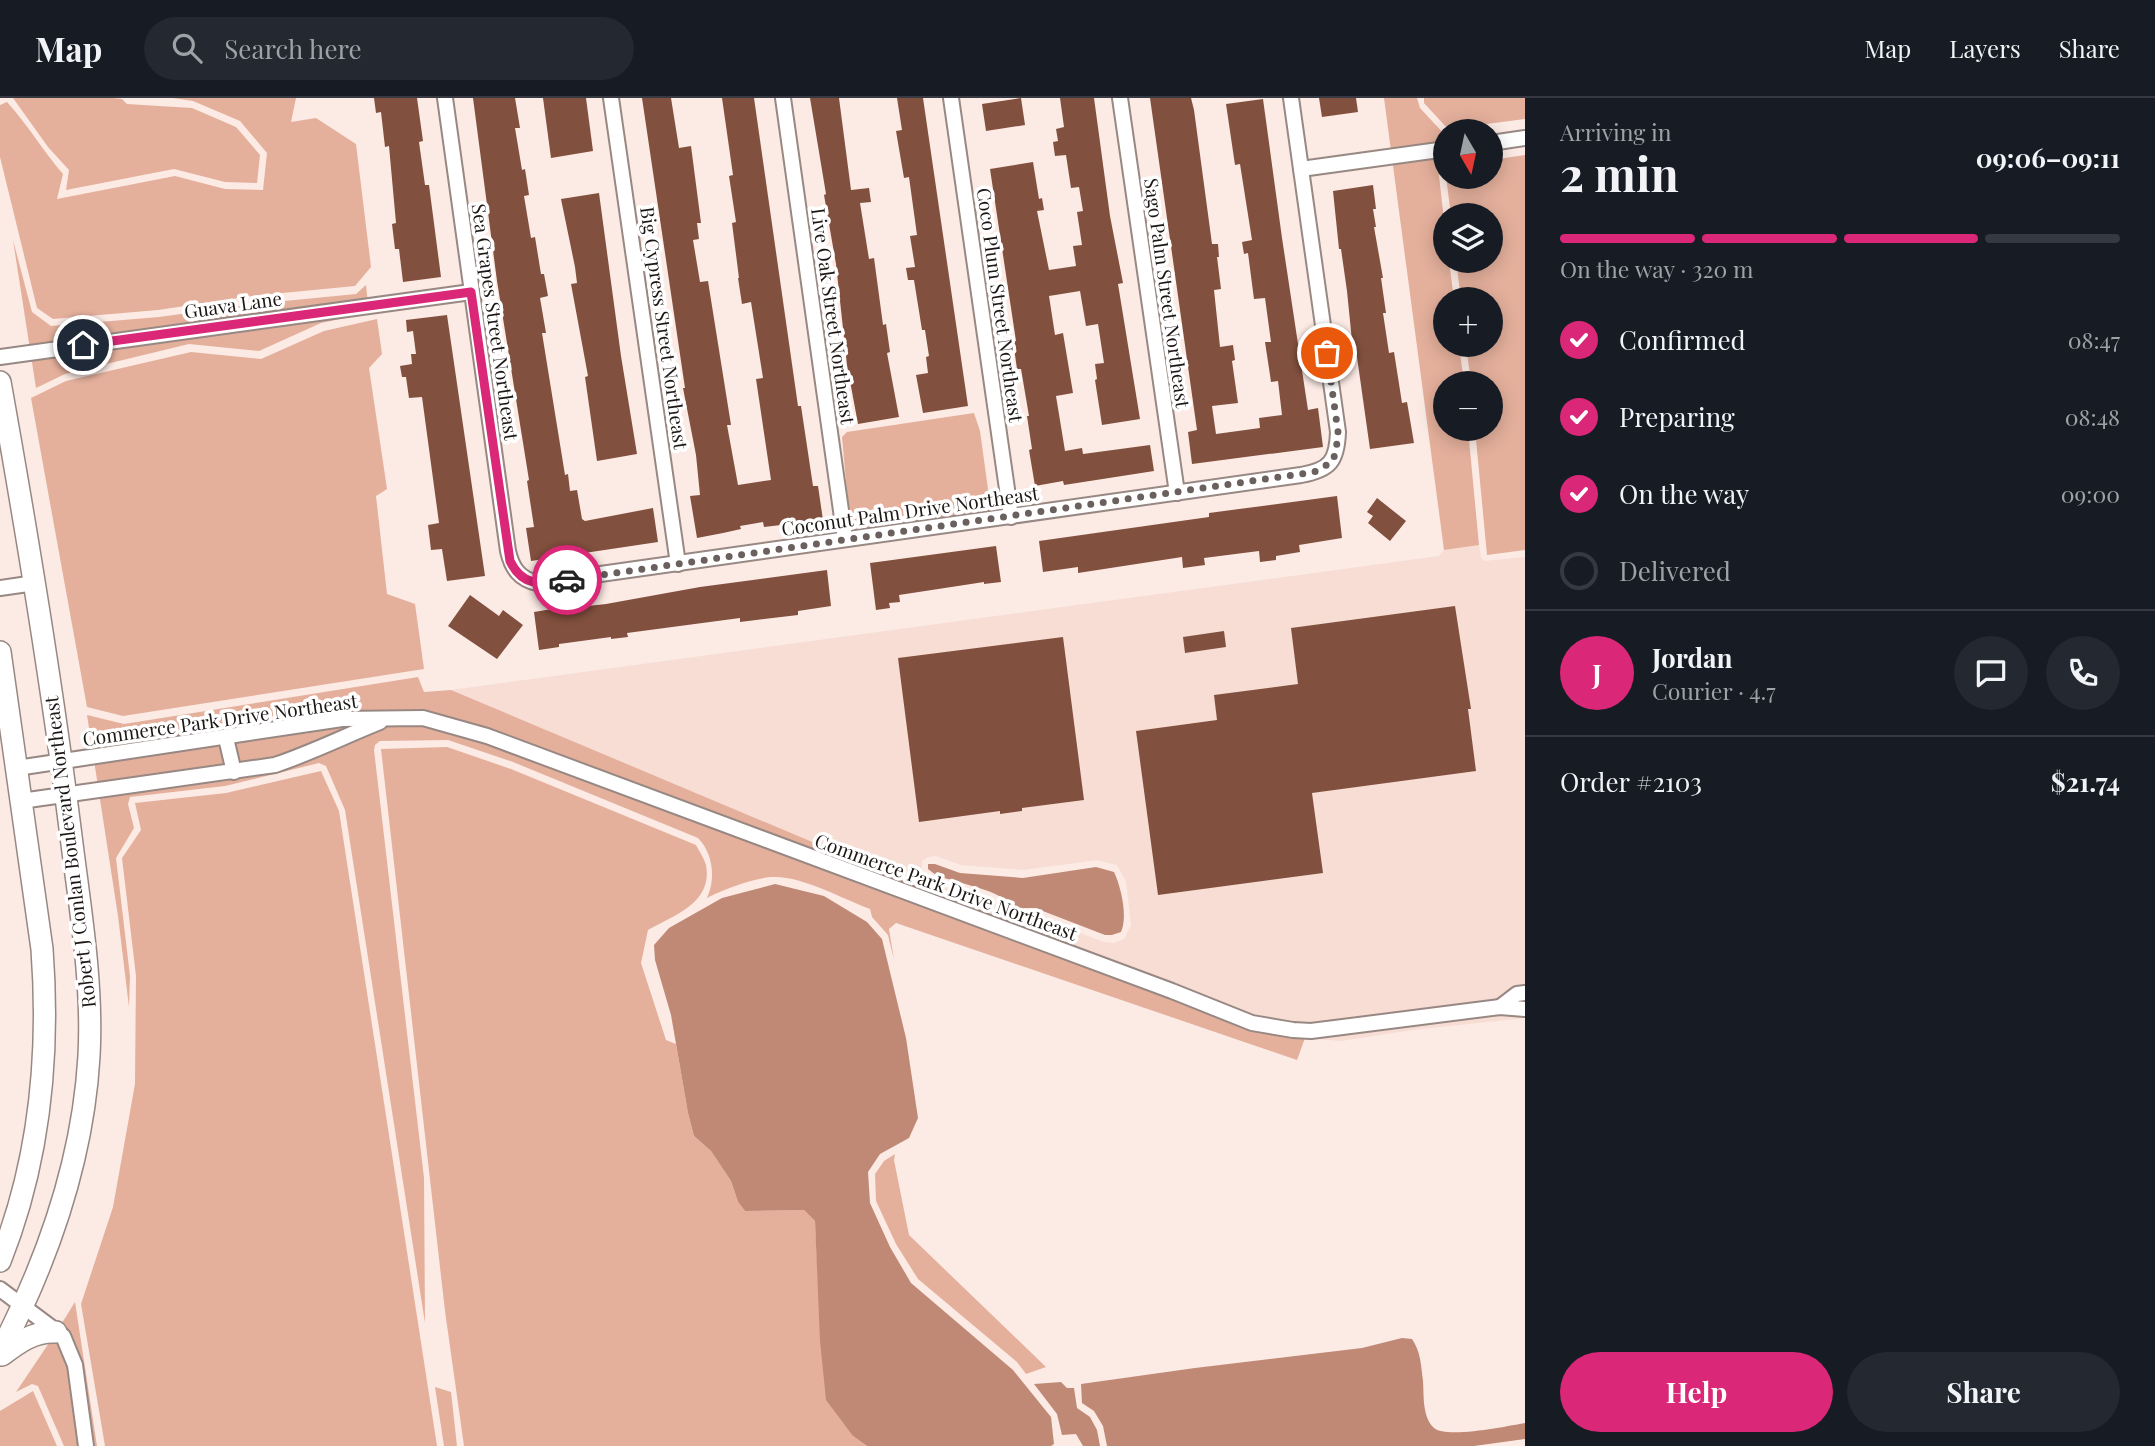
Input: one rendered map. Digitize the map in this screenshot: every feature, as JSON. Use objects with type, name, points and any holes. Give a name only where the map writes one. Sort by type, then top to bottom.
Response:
[{"type":"main road","name":"Robert J Conlan Boulevard Northeast","points":[[0,382],[35,583],[66,794],[90,989],[89,1058],[80,1133],[68,1188],[46,1254],[0,1354]]},
{"type":"main road","name":"Robert J Conlan Boulevard Northeast","points":[[0,652],[42,949],[45,997],[45,1060],[37,1126],[24,1189],[0,1261]]},
{"type":"main road","points":[[0,1354],[42,1331],[56,1332]]},
{"type":"street","name":"Sea Grapes Street Northeast","points":[[445,98],[508,551]]},
{"type":"street","name":"Big Cypress Street Northeast","points":[[611,98],[678,564]]},
{"type":"street","name":"Live Oak Street Northeast","points":[[783,98],[845,539]]},
{"type":"street","name":"Coco Plum Street Northeast","points":[[951,98],[1011,517]]},
{"type":"street","name":"Sago Palm Street Northeast","points":[[1120,98],[1177,493]]},
{"type":"street","points":[[1291,98],[1301,169],[1433,151]]},
{"type":"street","points":[[1503,141],[1525,138]]},
{"type":"street","name":"Coconut Palm Drive Northeast","points":[[508,551],[515,571],[537,583],[1314,472],[1332,462],[1338,432],[1301,169]]},
{"type":"street","name":"Guava Lane","points":[[0,357],[471,292]]},
{"type":"street","points":[[0,587],[35,583]]},
{"type":"street","name":"Commerce Park Drive Northeast","points":[[17,768],[342,719],[423,718],[487,736],[1252,1023],[1273,1028],[1311,1031],[1500,1007],[1525,1009]]},
{"type":"street","name":"Commerce Park Drive Northeast","points":[[21,801],[275,765],[388,719]]},
{"type":"street","points":[[226,738],[234,772]]},
{"type":"street","name":"Commerce Park Drive Northeast","points":[[1500,1007],[1517,994],[1525,993]]},
{"type":"street","points":[[1500,1007],[1525,1002]]},
{"type":"street","points":[[0,1289],[63,1336],[75,1365],[86,1446]]},
{"type":"shaded area","points":[[13,98],[113,98],[122,99],[127,104],[192,108],[236,127],[260,155],[257,183],[225,182],[174,169],[66,190],[69,170],[48,147]]},
{"type":"shaded area","points":[[173,98],[296,98],[291,122],[316,118],[356,144],[371,267],[355,286],[252,296],[158,310],[53,319],[37,308],[0,157],[0,105],[7,102],[63,174],[57,199],[175,176],[225,189],[263,190],[267,153],[240,121],[193,101]]},
{"type":"shaded area","points":[[1384,98],[1417,98],[1420,108],[1433,122],[1433,189],[1440,189],[1442,203],[1433,203],[1433,273],[1451,273],[1452,287],[1433,287],[1433,357],[1461,357],[1462,371],[1433,371],[1433,441],[1469,441],[1479,545],[1444,550]]},
{"type":"shaded area","points":[[1424,98],[1525,98],[1525,119],[1503,122],[1503,119],[1439,119],[1424,103]]},
{"type":"shaded area","points":[[1525,155],[1525,550],[1487,555],[1476,441],[1503,441],[1503,371],[1469,371],[1468,357],[1503,357],[1503,287],[1459,287],[1458,273],[1503,273],[1503,203],[1449,203],[1448,189],[1503,189],[1503,158]]},
{"type":"shaded area","points":[[13,240],[32,312],[51,326],[159,317],[356,294],[366,285],[369,313],[321,323],[259,351],[189,344],[65,374],[36,388]]},
{"type":"shaded area","points":[[377,319],[382,354],[369,368],[387,489],[376,496],[387,594],[415,604],[424,669],[123,716],[87,707],[31,398],[66,381],[191,352],[261,359],[324,331]]},
{"type":"shaded area","points":[[974,413],[980,431],[991,511],[983,515],[868,531],[857,525],[849,514],[842,437],[847,432]]},
{"type":"shaded area","points":[[1479,545],[1484,561],[1525,557],[1525,1018],[1341,1041],[1305,1038],[1207,1008],[451,690],[1439,556],[1444,550]],"holes":[[[936,856],[961,865],[1023,870],[1097,860],[1117,865],[1126,881],[1131,925],[1124,939],[1114,943],[1104,942],[1034,916],[1017,918],[990,901],[946,887],[926,877],[922,871],[922,861],[928,857]]]},
{"type":"shaded area","points":[[418,677],[424,692],[451,690],[1207,1008],[1305,1038],[1297,1060],[896,923],[889,929],[894,960],[888,935],[872,917],[870,909],[798,881],[775,877],[760,879],[707,898],[712,883],[712,866],[707,851],[698,838],[513,762],[448,740],[380,741],[374,750],[424,1178],[425,1323],[345,810],[326,766],[319,763],[225,786],[130,797],[128,804],[134,828],[116,858],[130,976],[129,1007],[87,715],[124,724]]},
{"type":"shaded area","points":[[447,747],[511,769],[696,845],[706,865],[704,889],[698,898],[680,913],[648,930],[641,963],[666,1040],[676,1044],[694,1136],[711,1151],[731,1181],[738,1202],[745,1211],[804,1210],[815,1221],[818,1280],[853,1436],[867,1446],[464,1446],[445,1311],[381,749]]},
{"type":"shaded area","points":[[321,771],[339,811],[437,1446],[105,1446],[81,1304],[113,1207],[135,1084],[136,976],[122,858],[141,830],[135,803],[226,793]]},
{"type":"shaded area","points":[[928,864],[960,873],[1023,878],[1096,867],[1114,872],[1123,902],[1121,932],[1105,935],[1035,908],[1024,908],[1020,912],[1000,896],[936,875],[928,869]]},
{"type":"shaded area","points":[[775,884],[824,896],[867,922],[882,939],[906,1038],[918,1118],[909,1138],[880,1154],[868,1172],[870,1203],[890,1247],[911,1283],[1013,1370],[1051,1417],[1054,1444],[1051,1446],[867,1446],[853,1436],[826,1400],[820,1341],[815,1221],[804,1210],[745,1211],[738,1202],[731,1181],[711,1151],[694,1136],[671,1015],[655,960],[654,945],[669,928],[722,898]]},
{"type":"shaded area","points":[[895,1154],[909,1235],[1046,1367],[1026,1374],[1017,1362],[918,1279],[896,1244],[876,1201],[875,1174],[884,1161]]},
{"type":"shaded area","points":[[75,1302],[97,1446],[64,1446],[38,1386],[32,1384],[16,1392],[51,1340],[64,1340],[62,1323]]},
{"type":"shaded area","points":[[1402,1338],[1412,1339],[1417,1349],[1427,1418],[1434,1428],[1464,1432],[1525,1423],[1525,1439],[1474,1446],[1107,1446],[1103,1426],[1094,1411],[1082,1403],[1081,1384],[1362,1348]]},
{"type":"shaded area","points":[[1061,1382],[1067,1388],[1074,1388],[1077,1408],[1090,1417],[1097,1430],[1100,1446],[1083,1446],[1076,1434],[1062,1435],[1057,1414],[1034,1384]]},
{"type":"shaded area","points":[[435,1387],[451,1392],[457,1446],[444,1446]]},
{"type":"shaded area","points":[[33,1391],[57,1446],[0,1446],[0,1411]]},
{"type":"building","points":[[374,98],[417,98],[423,141],[419,142],[425,185],[429,185],[441,277],[403,282],[399,249],[395,249],[392,224],[396,223],[389,146],[385,147],[381,112],[376,113]]},
{"type":"building","points":[[473,98],[515,98],[520,128],[515,128],[529,195],[524,196],[531,238],[535,237],[541,274],[544,274],[548,296],[540,298],[546,333],[542,333],[565,475],[568,474],[570,491],[577,490],[582,519],[585,521],[653,508],[658,542],[531,561],[526,528],[534,527],[529,480],[497,281]]},
{"type":"building","points":[[543,98],[586,98],[593,151],[551,158]]},
{"type":"building","points":[[642,98],[671,98],[679,148],[691,146],[701,223],[697,223],[699,239],[693,240],[700,282],[708,281],[731,425],[727,425],[738,485],[771,480],[756,379],[763,378],[751,302],[742,304],[738,278],[732,223],[736,222],[729,176],[733,175],[722,98],[754,98],[798,406],[801,406],[813,486],[818,486],[823,520],[764,527],[763,522],[697,538],[690,496],[700,495],[696,455],[683,388]]},
{"type":"building","points":[[810,98],[839,98],[851,190],[869,188],[871,202],[860,203],[869,259],[874,258],[899,417],[858,424],[847,365],[836,264]]},
{"type":"building","points":[[897,98],[923,98],[968,406],[923,413],[916,375],[928,373],[926,357],[929,356],[914,280],[908,280],[906,268],[915,267],[910,236],[917,235],[909,177],[904,178],[896,131],[902,130]]},
{"type":"building","points":[[1021,98],[1025,125],[986,131],[982,104]]},
{"type":"building","points":[[1060,98],[1094,98],[1110,216],[1123,283],[1118,284],[1140,419],[1102,425],[1095,380],[1095,364],[1104,363],[1098,324],[1086,326],[1080,291],[1049,296],[1055,335],[1063,333],[1073,393],[1056,396],[1065,451],[1082,448],[1083,454],[1150,445],[1154,471],[1064,485],[1063,481],[1035,486],[1029,450],[1032,449],[1029,416],[1021,369],[1017,369],[1013,341],[1016,341],[990,169],[1033,162],[1039,199],[1042,198],[1044,210],[1037,211],[1049,270],[1076,266],[1073,246],[1082,245],[1077,212],[1083,211],[1079,187],[1071,188],[1066,155],[1055,156],[1053,142],[1058,141],[1056,129],[1064,127]]},
{"type":"building","points":[[1150,98],[1191,98],[1194,110],[1212,244],[1218,244],[1221,289],[1214,290],[1220,347],[1233,345],[1235,360],[1232,361],[1238,403],[1212,406],[1216,434],[1260,428],[1259,418],[1282,415],[1278,381],[1271,382],[1265,342],[1271,342],[1265,298],[1254,299],[1248,253],[1244,254],[1242,242],[1252,240],[1240,164],[1235,165],[1226,104],[1263,99],[1308,410],[1318,408],[1323,447],[1192,464],[1188,432],[1197,430]]},
{"type":"building","points":[[1319,98],[1356,98],[1358,112],[1322,117]]},
{"type":"building","points":[[1373,185],[1376,209],[1373,209],[1374,227],[1383,278],[1386,313],[1383,313],[1389,353],[1394,352],[1402,403],[1407,402],[1414,443],[1370,449],[1356,350],[1353,351],[1333,191]]},
{"type":"building","points":[[599,193],[637,454],[597,461],[585,377],[588,376],[571,284],[577,283],[575,267],[561,199]]},
{"type":"building","points":[[447,315],[485,576],[447,581],[442,549],[431,550],[428,525],[439,523],[422,397],[409,398],[406,377],[402,377],[400,366],[412,364],[411,354],[416,354],[413,331],[407,332],[406,320]]},
{"type":"building","points":[[1337,496],[1342,538],[1299,545],[1300,552],[1276,556],[1276,560],[1260,562],[1259,551],[1204,558],[1205,565],[1183,568],[1182,557],[1078,573],[1078,567],[1043,572],[1039,541],[1209,517],[1209,513]]},
{"type":"building","points":[[1377,498],[1406,521],[1390,541],[1368,523],[1373,516],[1367,512]]},
{"type":"building","points":[[996,546],[1001,582],[984,582],[899,595],[900,602],[889,603],[890,608],[876,610],[870,563]]},
{"type":"building","points":[[827,570],[831,606],[798,611],[798,615],[740,622],[740,618],[627,633],[628,637],[559,644],[559,647],[539,650],[534,612],[588,603],[588,606],[606,604],[700,587]]},
{"type":"building","points":[[470,595],[499,616],[503,610],[523,625],[497,659],[448,626]]},
{"type":"building","points":[[1455,606],[1471,709],[1468,709],[1476,771],[1312,793],[1323,873],[1158,895],[1136,731],[1217,720],[1214,695],[1298,684],[1291,628]]},
{"type":"building","points":[[1224,631],[1226,647],[1185,653],[1183,637]]},
{"type":"building","points":[[1063,637],[1084,800],[1022,808],[1022,811],[1000,814],[1000,811],[919,822],[898,658]]},
{"type":"way so far","points":[[567,580],[1314,472],[1332,462],[1338,442],[1327,353]]},
{"type":"route","points":[[83,345],[471,292],[510,561],[515,571],[529,581],[537,583],[567,580]]}]
